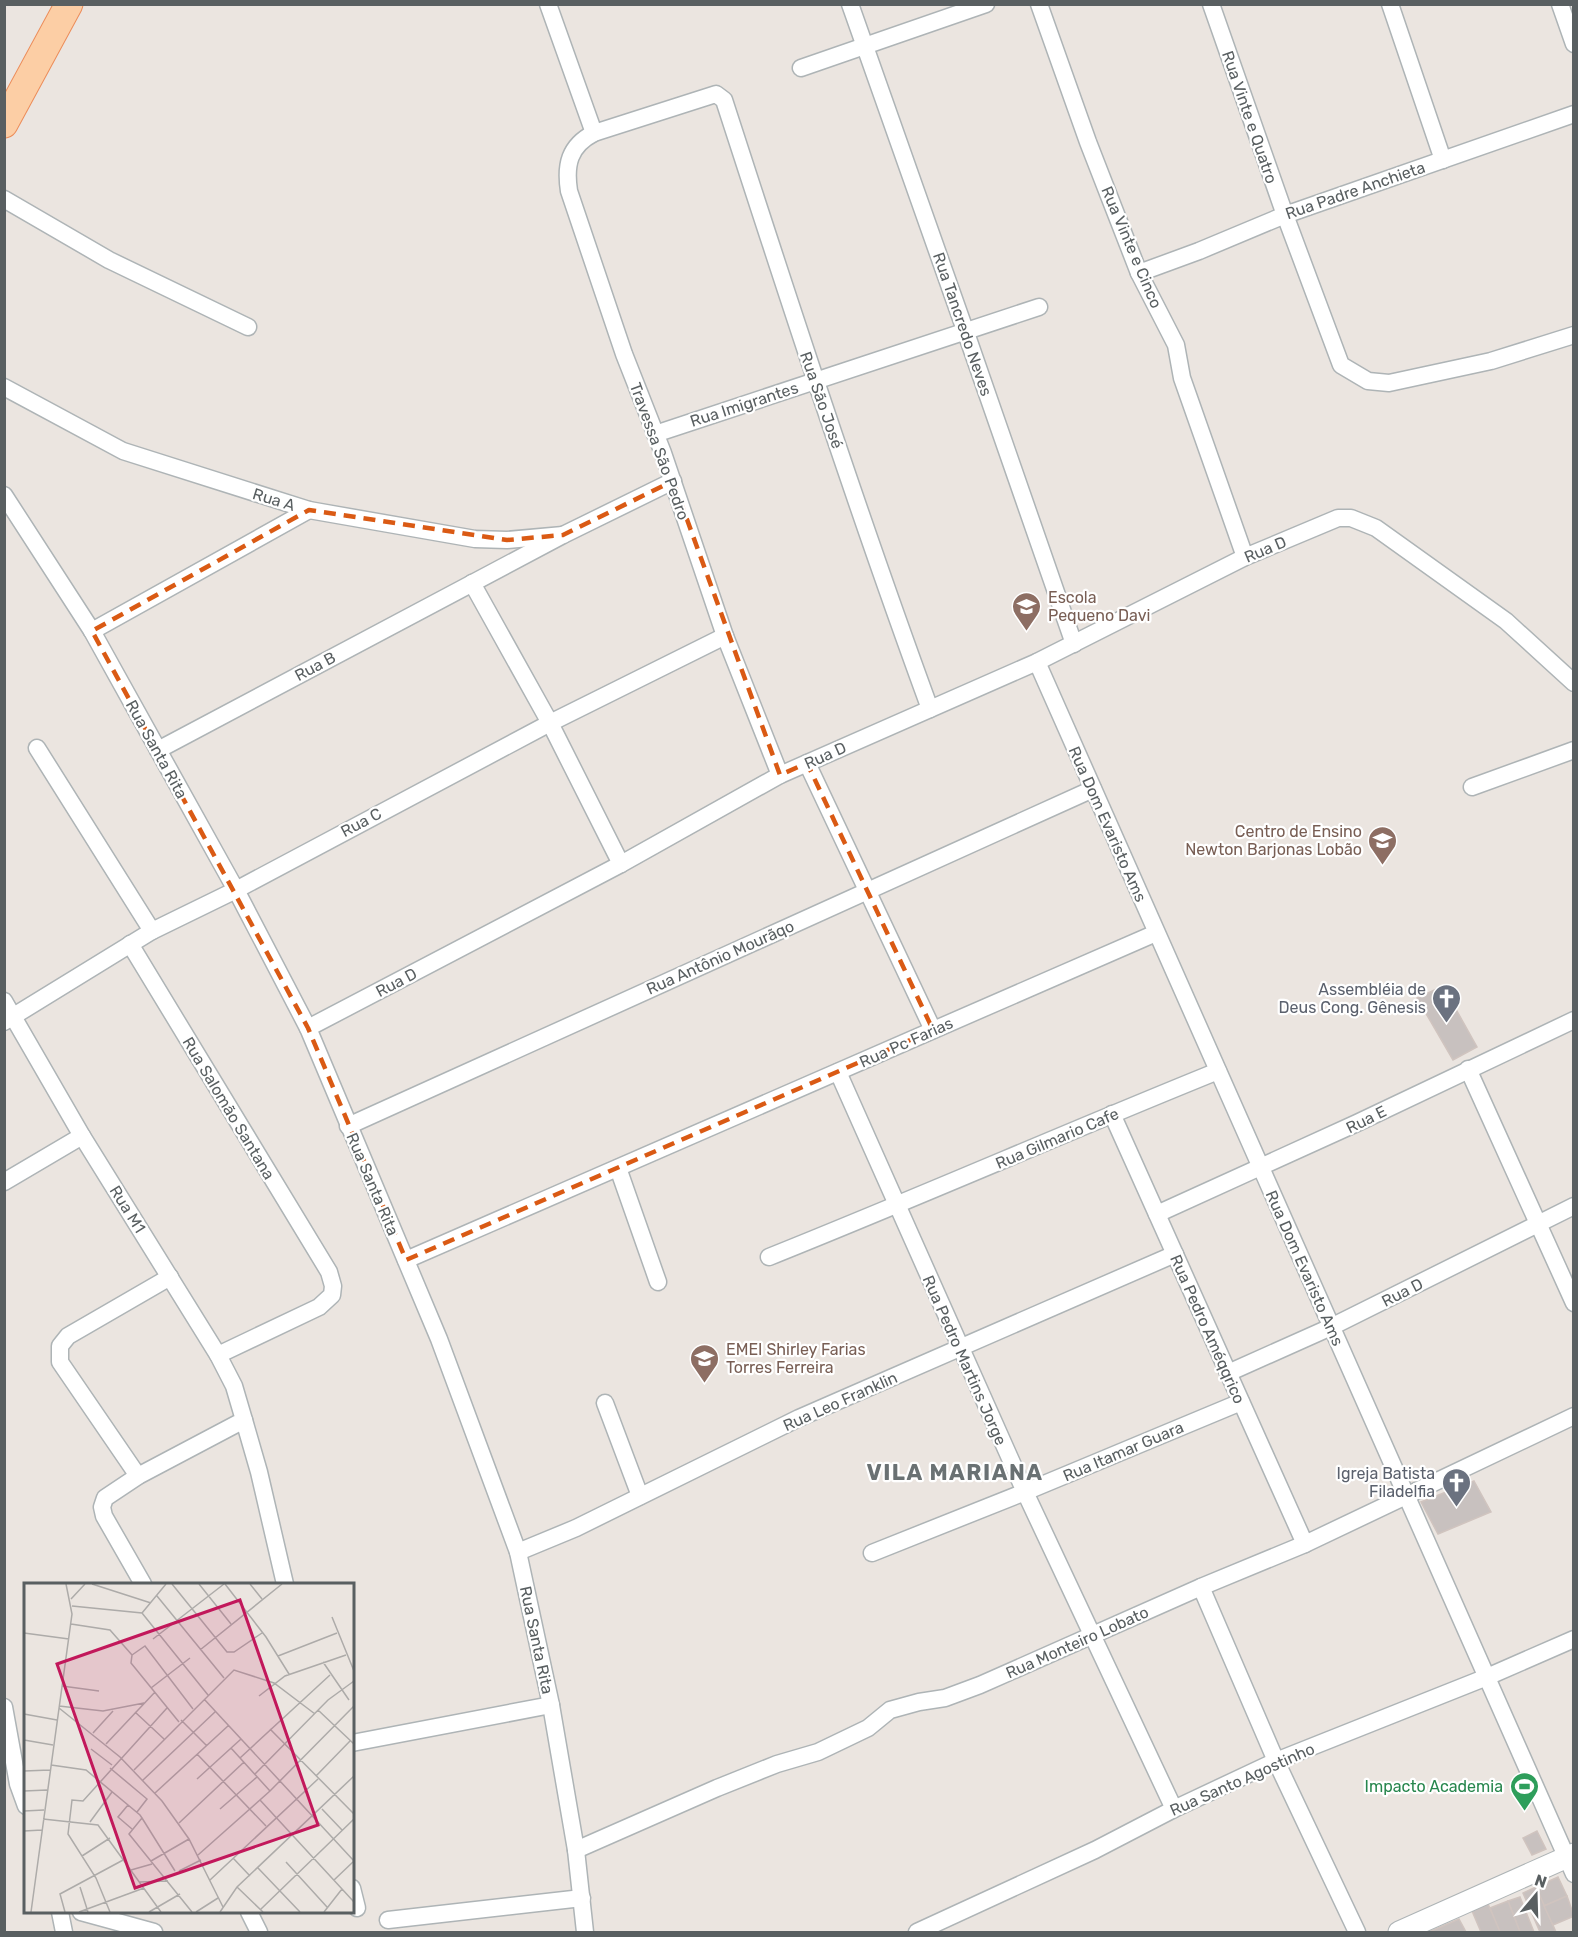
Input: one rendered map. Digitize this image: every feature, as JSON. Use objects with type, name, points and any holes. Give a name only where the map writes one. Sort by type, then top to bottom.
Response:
[{"type":"main road","points":[[4,124],[69,4]]},
{"type":"street","points":[[548,4],[594,133]]},
{"type":"street","name":"Rua Tancredo Neves","points":[[850,4],[1074,644]]},
{"type":"street","points":[[801,68],[986,4]]},
{"type":"street","name":"Rua Vinte e Cinco","points":[[1039,4],[1088,142],[1139,273],[1176,345],[1182,378],[1245,557]]},
{"type":"street","name":"Rua Vinte e Quatro","points":[[1211,4],[1285,215],[1341,365],[1368,381],[1389,383],[1491,361],[1574,335]]},
{"type":"street","points":[[1390,4],[1443,160]]},
{"type":"street","points":[[1560,4],[1574,44]]},
{"type":"street","name":"Rua São José","points":[[594,133],[716,94],[724,100],[815,381],[888,595],[930,709]]},
{"type":"street","name":"Rua Padre Anchieta","points":[[1139,273],[1285,215],[1574,114]]},
{"type":"street","name":"Travessa São Pedro","points":[[594,133],[577,146],[569,160],[566,172],[568,191],[624,354],[673,481],[725,636],[780,775]]},
{"type":"street","points":[[4,199],[110,260],[248,327]]},
{"type":"street","name":"Rua Imigrantes","points":[[655,434],[1039,307]]},
{"type":"street","name":"Rua A","points":[[4,387],[123,451],[309,510],[475,538],[507,540],[563,535]]},
{"type":"street","name":"Rua A","points":[[472,583],[673,481]]},
{"type":"street","name":"Rua Santa Rita","points":[[4,495],[92,631],[236,890],[308,1028],[439,1339],[518,1552],[551,1705],[576,1851],[585,1932]]},
{"type":"street","points":[[92,631],[309,510]]},
{"type":"street","name":"Rua D","points":[[308,1028],[621,864],[780,775],[1036,662],[1245,557],[1338,518],[1358,519],[1376,528],[1506,621],[1574,683]]},
{"type":"street","points":[[472,583],[550,723],[621,864]]},
{"type":"street","name":"Rua B","points":[[158,750],[472,583]]},
{"type":"street","name":"Rua C","points":[[9,1019],[152,931],[236,890],[550,723],[725,636]]},
{"type":"street","name":"Rua Dom Evaristo Ams","points":[[1036,662],[1571,1862]]},
{"type":"street","points":[[37,748],[152,931]]},
{"type":"street","points":[[1472,787],[1574,750]]},
{"type":"street","points":[[807,763],[933,1030]]},
{"type":"street","name":"Rua Antônio Mourãqo","points":[[348,1126],[1093,789]]},
{"type":"street","name":"Rua Pc Farias","points":[[406,1260],[1156,933]]},
{"type":"street","name":"Rua Salomão Santana","points":[[130,944],[329,1272],[333,1286],[332,1295],[327,1302],[218,1355]]},
{"type":"street","name":"Rua M1","points":[[4,1001],[9,1019],[218,1355],[234,1386],[259,1472],[285,1583]]},
{"type":"street","name":"Rua E","points":[[1157,1214],[1261,1168],[1574,1020]]},
{"type":"street","points":[[1468,1069],[1574,1303]]},
{"type":"street","name":"Rua Gilmario Cafe","points":[[768,1257],[1218,1071]]},
{"type":"street","name":"Rua Pedro Martins Jorge","points":[[838,1072],[1024,1492],[1174,1809]]},
{"type":"street","name":"Rua Pedro Améqqrico","points":[[1112,1114],[1305,1544]]},
{"type":"street","points":[[4,1182],[82,1136]]},
{"type":"street","points":[[618,1168],[658,1282]]},
{"type":"street","name":"Rua D","points":[[1228,1373],[1331,1327],[1574,1206]]},
{"type":"street","name":"Rua Leo Franklin","points":[[518,1552],[576,1528],[800,1418],[1175,1254]]},
{"type":"street","points":[[138,1476],[60,1362],[60,1346],[68,1336],[170,1277]]},
{"type":"street","name":"Rua Itamar Guara","points":[[872,1553],[1241,1402]]},
{"type":"street","points":[[605,1403],[640,1496]]},
{"type":"street","name":"Rua Monteiro Lobato","points":[[576,1851],[717,1788],[777,1764],[818,1752],[868,1728],[890,1710],[918,1702],[945,1698],[971,1689],[1201,1587],[1305,1544],[1574,1416]]},
{"type":"street","points":[[141,1583],[104,1516],[102,1507],[105,1498],[138,1476],[244,1420]]},
{"type":"street","points":[[1201,1587],[1276,1761],[1357,1932]]},
{"type":"street","name":"Rua Santo Agostinho","points":[[916,1932],[1095,1850],[1174,1809],[1276,1761],[1487,1677],[1574,1639]]},
{"type":"street","points":[[354,1743],[551,1705]]},
{"type":"street","points":[[4,1707],[22,1785]]},
{"type":"street","points":[[1399,1932],[1571,1862]]},
{"type":"street","points":[[354,1896],[357,1908]]},
{"type":"street","points":[[388,1920],[582,1898]]},
{"type":"street","points":[[60,1913],[64,1932]]},
{"type":"street","points":[[88,1913],[154,1932]]},
{"type":"street","points":[[250,1913],[259,1932]]},
{"type":"highlighted area","points":[[673,481],[780,775],[807,763],[933,1030],[406,1260],[308,1028],[92,631],[309,510],[507,540],[563,535]]},
{"type":"building","name":"Assembléia de Deus Cong. Gênesis","points":[[1443,986],[1477,1047],[1453,1060],[1417,998]]},
{"type":"building","name":"Igreja Batista Filadelfia","points":[[1474,1481],[1491,1512],[1438,1534],[1421,1502]]},
{"type":"building","points":[[1537,1831],[1546,1849],[1532,1855],[1523,1838]]},
{"type":"building","points":[[1558,1877],[1567,1896],[1544,1906],[1536,1887]]},
{"type":"building","points":[[1536,1887],[1556,1932],[1540,1932],[1523,1893]]},
{"type":"building","points":[[1567,1896],[1574,1916],[1553,1925],[1544,1906]]},
{"type":"building","points":[[1520,1897],[1534,1932],[1520,1932],[1508,1901]]},
{"type":"building","points":[[1508,1901],[1520,1932],[1500,1932],[1490,1908]]},
{"type":"building","points":[[1488,1904],[1500,1932],[1481,1932],[1472,1911]]},
{"type":"building","points":[[1459,1919],[1466,1932],[1429,1932]]},
{"type":"place","name":"Escola Pequeno Davi","points":[[1027,632]]},
{"type":"place","name":"Centro de Ensino Newton Barjonas Lobão","points":[[1383,866]]},
{"type":"place","name":"Assembléia de Deus Cong. Gênesis","points":[[1447,1024]]},
{"type":"place","name":"EMEI Shirley Farias Torres Ferreira","points":[[705,1384]]},
{"type":"place","name":"Igreja Batista Filadelfia","points":[[1456,1508]]},
{"type":"place","name":"Impacto Academia","points":[[1524,1812]]},
{"type":"district","name":"VILA MARIANA","points":[[955,1472]]}]
